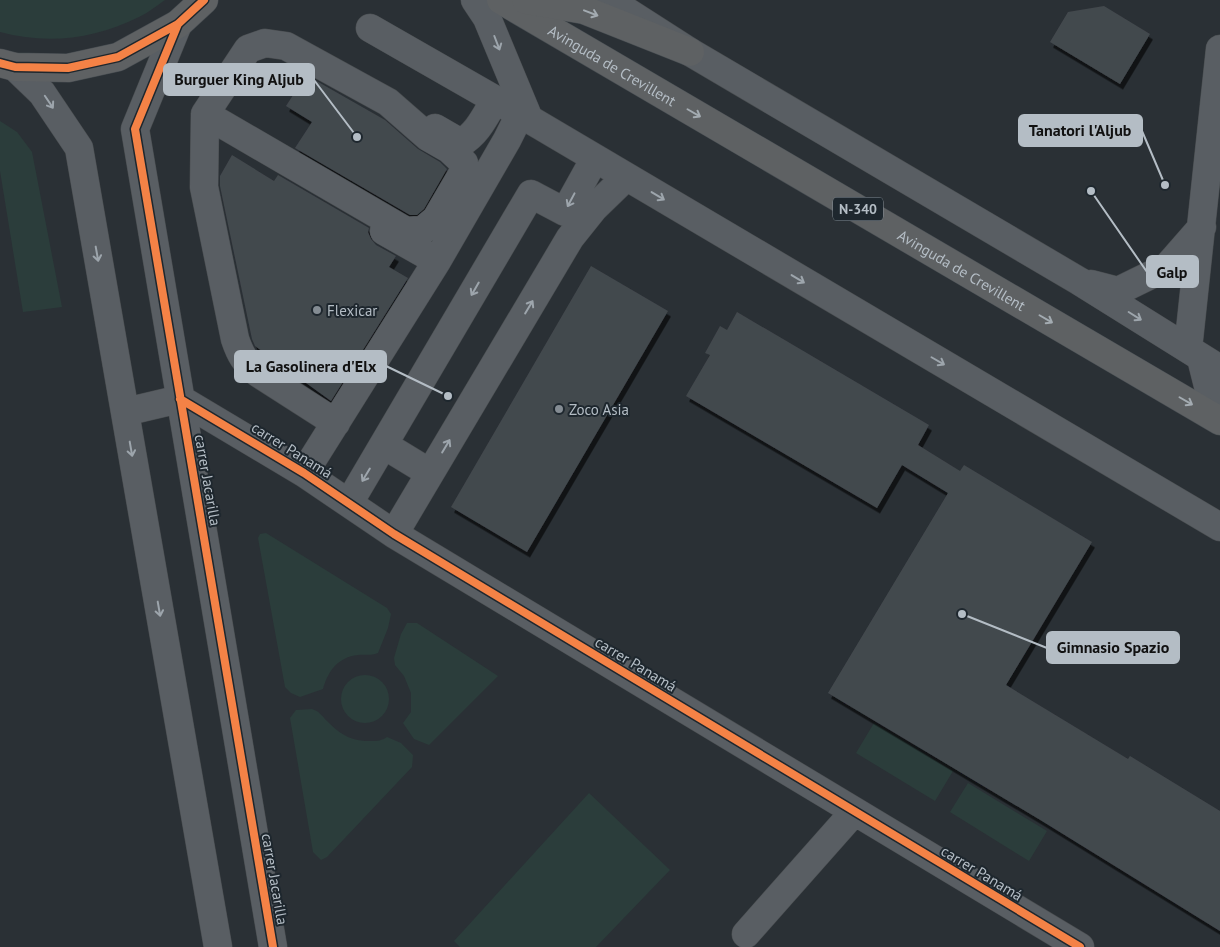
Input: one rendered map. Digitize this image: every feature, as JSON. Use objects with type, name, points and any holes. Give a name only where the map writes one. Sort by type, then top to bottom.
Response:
[{"type":"highway","points":[[7,65],[68,68],[118,57],[178,24],[204,0]]},
{"type":"highway","name":"Avinguda de Crevillent","points":[[501,0],[1218,420]]},
{"type":"highway","points":[[526,0],[584,10],[690,52]]},
{"type":"street","points":[[475,0],[487,18],[524,117]]},
{"type":"street","points":[[609,0],[690,52],[1079,280],[1203,358]]},
{"type":"street","name":"carrer Jacarilla","points":[[178,24],[135,128],[273,947]]},
{"type":"street","points":[[370,28],[626,176],[1220,527]]},
{"type":"street","points":[[336,423],[258,373],[246,363],[239,352],[204,187],[204,114],[248,49],[265,43],[286,46],[461,143],[480,158],[487,175]]},
{"type":"street","points":[[1203,358],[1202,227],[1220,49]]},
{"type":"street","points":[[7,65],[42,92],[79,148],[218,947]]},
{"type":"street","points":[[461,143],[469,138],[480,125],[495,100]]},
{"type":"street","points":[[204,114],[406,231],[423,230],[436,219],[464,170],[464,162],[448,149],[428,137],[388,102]]},
{"type":"street","points":[[204,114],[209,126],[224,138],[437,261]]},
{"type":"street","points":[[304,473],[437,261],[487,175],[524,117]]},
{"type":"street","points":[[349,503],[531,194],[565,212],[594,158]]},
{"type":"street","points":[[394,534],[570,238],[594,208],[626,176]]},
{"type":"street","points":[[1079,280],[1118,291],[1166,267],[1202,227]]},
{"type":"street","name":"Avinguda de Crevillent","points":[[1203,358],[1218,420]]},
{"type":"street","points":[[124,412],[180,399]]},
{"type":"street","name":"carrer Panamá","points":[[180,399],[304,473],[394,534],[1080,947]]},
{"type":"street","points":[[384,445],[430,473]]},
{"type":"street","points":[[746,934],[854,812]]},
{"type":"shaded area","points":[[0,0],[165,0],[142,15],[105,30],[71,38],[53,39],[18,36],[0,32]]},
{"type":"shaded area","points":[[0,121],[17,132],[32,152],[62,307],[23,312],[0,171]]},
{"type":"shaded area","points":[[266,533],[387,608],[391,614],[388,628],[378,653],[351,656],[339,662],[328,676],[323,689],[300,697],[291,693],[285,687],[258,538],[260,534]]},
{"type":"shaded area","points":[[407,623],[417,623],[498,676],[429,745],[414,739],[403,723],[411,712],[411,693],[404,676],[395,665],[394,658],[401,634]]},
{"type":"shaded area","points":[[365,675],[374,677],[382,682],[387,690],[389,699],[387,708],[382,716],[374,721],[365,723],[356,721],[348,716],[343,708],[341,699],[343,690],[348,682],[356,677]]},
{"type":"shaded area","points":[[312,709],[319,712],[339,732],[348,737],[371,741],[387,737],[401,743],[413,755],[412,767],[327,857],[321,860],[313,852],[290,718],[296,710]]},
{"type":"shaded area","points":[[874,723],[953,771],[935,801],[856,753]]},
{"type":"shaded area","points":[[968,783],[1047,831],[1029,861],[950,812]]},
{"type":"shaded area","points":[[589,793],[670,870],[596,947],[460,947],[454,941]]},
{"type":"building","points":[[1104,6],[1150,34],[1120,84],[1050,42],[1068,12]]},
{"type":"building","points":[[306,75],[385,120],[418,149],[440,162],[447,169],[424,209],[417,215],[410,215],[295,148],[312,122],[286,106]]},
{"type":"building","name":"Flexicar","points":[[232,155],[274,181],[278,175],[369,228],[368,232],[376,245],[396,256],[389,267],[408,278],[331,401],[255,346],[252,339],[220,186],[220,176]]},
{"type":"building","name":"Zoco Asia","points":[[591,266],[668,311],[527,552],[451,507]]},
{"type":"building","points":[[737,312],[929,425],[918,445],[960,471],[964,465],[1092,542],[1006,685],[1128,759],[1130,756],[1220,811],[1220,931],[1042,821],[828,693],[948,493],[902,465],[877,508],[686,396],[710,355],[705,353],[720,326],[727,330]]},
{"type":"cycle path","points":[[0,63],[15,67],[68,68],[118,57],[178,24],[204,0]]},
{"type":"cycle path","points":[[178,24],[135,129],[273,947]]},
{"type":"cycle path","points":[[180,399],[304,473],[394,534],[1080,947]]},
{"type":"place","name":"Burguer King Aljub","points":[[357,137]]},
{"type":"place","name":"Tanatori l'Aljub","points":[[1165,185]]},
{"type":"place","name":"Galp","points":[[1091,191]]},
{"type":"place","name":"Flexicar","points":[[317,310]]},
{"type":"place","name":"La Gasolinera d'Elx","points":[[448,396]]},
{"type":"place","name":"Zoco Asia","points":[[559,409]]},
{"type":"place","name":"Gimnasio Spazio","points":[[962,614]]}]
